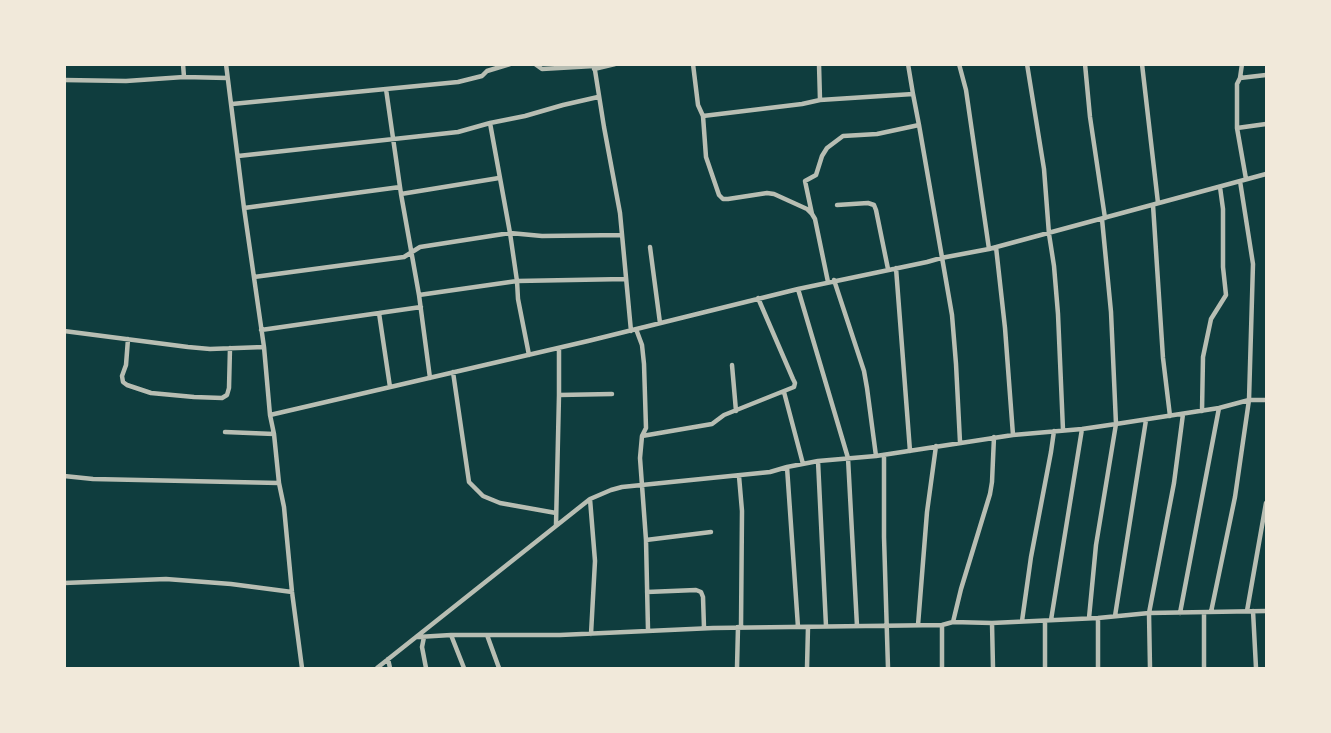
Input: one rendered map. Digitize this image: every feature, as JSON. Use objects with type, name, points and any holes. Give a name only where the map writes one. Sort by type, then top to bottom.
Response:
[{"type":"street","points":[[183,64],[184,77]]},
{"type":"street","points":[[226,64],[264,347],[270,415],[284,507],[302,669]]},
{"type":"street","points":[[232,104],[458,82],[482,76],[487,71],[510,64]]},
{"type":"street","points":[[535,64],[542,69],[615,64]]},
{"type":"street","points":[[693,64],[698,105],[703,116],[706,157],[719,195],[728,199],[774,194],[807,209],[815,219],[831,281],[864,371],[876,456]]},
{"type":"street","points":[[819,64],[820,100]]},
{"type":"street","points":[[959,64],[966,90],[989,249]]},
{"type":"street","points":[[1027,64],[1046,188],[1054,266],[1063,430]]},
{"type":"street","points":[[1085,64],[1104,218],[1116,424],[1096,545],[1089,618]]},
{"type":"street","points":[[1142,64],[1156,204],[1163,358],[1170,416]]},
{"type":"street","points":[[1211,612],[1235,497],[1249,400],[1253,264],[1238,128],[1237,84],[1242,64]]},
{"type":"street","points":[[909,65],[951,315],[960,442]]},
{"type":"street","points":[[594,66],[620,213],[626,279],[634,330],[642,345],[644,364],[646,428],[642,436],[640,458],[646,540],[648,630]]},
{"type":"street","points":[[1240,78],[1266,75]]},
{"type":"street","points":[[64,80],[227,78]]},
{"type":"street","points":[[386,89],[430,378]]},
{"type":"street","points":[[703,116],[820,100],[913,94]]},
{"type":"street","points":[[238,156],[458,132],[598,97]]},
{"type":"street","points":[[490,123],[529,355]]},
{"type":"street","points":[[1238,128],[1266,124]]},
{"type":"street","points":[[812,214],[806,181],[816,175],[827,148],[843,136],[877,134],[919,126]]},
{"type":"street","points":[[270,415],[559,348],[831,281],[989,249],[1266,174]]},
{"type":"street","points":[[401,194],[499,178]]},
{"type":"street","points":[[244,208],[400,187]]},
{"type":"street","points":[[1202,411],[1203,363],[1211,319],[1226,295],[1220,187]]},
{"type":"street","points":[[837,205],[868,203],[874,205],[888,269]]},
{"type":"street","points":[[254,277],[404,257],[420,247],[510,233],[542,236],[622,235]]},
{"type":"street","points":[[996,247],[1013,435]]},
{"type":"street","points":[[650,248],[660,323]]},
{"type":"street","points":[[896,268],[910,451]]},
{"type":"street","points":[[419,295],[518,281],[626,279]]},
{"type":"street","points":[[798,289],[848,458],[857,626]]},
{"type":"street","points":[[642,436],[712,424],[724,415],[794,387],[795,382],[758,298]]},
{"type":"street","points":[[261,330],[421,307]]},
{"type":"street","points":[[379,313],[390,387]]},
{"type":"street","points":[[64,331],[210,349],[264,347]]},
{"type":"street","points":[[128,339],[123,382],[151,393],[195,397],[222,398],[227,395],[230,348]]},
{"type":"street","points":[[556,525],[559,348]]},
{"type":"street","points":[[732,365],[736,411]]},
{"type":"street","points":[[453,372],[469,482],[483,496],[500,503],[556,513]]},
{"type":"street","points":[[784,392],[803,464]]},
{"type":"street","points":[[559,395],[612,394]]},
{"type":"street","points":[[377,669],[556,525],[590,499],[611,490],[770,472],[818,460],[876,456],[994,437],[1082,429],[1202,411],[1249,400],[1266,400]]},
{"type":"street","points":[[1180,613],[1219,408]]},
{"type":"street","points":[[1150,669],[1149,614],[1174,483],[1184,414]]},
{"type":"street","points":[[1115,616],[1146,420]]},
{"type":"street","points":[[1051,620],[1082,429]]},
{"type":"street","points":[[225,432],[274,434]]},
{"type":"street","points":[[1022,621],[1031,557],[1054,432]]},
{"type":"street","points":[[953,622],[990,494],[994,437]]},
{"type":"street","points":[[918,625],[927,512],[936,446]]},
{"type":"street","points":[[884,455],[888,669]]},
{"type":"street","points":[[818,460],[826,626]]},
{"type":"street","points":[[787,467],[798,627]]},
{"type":"street","points":[[64,476],[93,479],[279,483]]},
{"type":"street","points":[[737,669],[742,534],[740,476]]},
{"type":"street","points":[[590,499],[594,555],[591,634]]},
{"type":"street","points":[[1247,612],[1266,503]]},
{"type":"street","points":[[646,540],[711,532]]},
{"type":"street","points":[[64,583],[166,579],[292,592]]},
{"type":"street","points":[[647,592],[696,590],[701,592],[704,628]]},
{"type":"street","points":[[1254,611],[1256,669]]},
{"type":"street","points":[[418,637],[591,634],[740,627],[887,627],[942,625],[953,622],[1045,621],[1149,614],[1266,611]]},
{"type":"street","points":[[1204,613],[1204,669]]},
{"type":"street","points":[[1098,618],[1098,669]]},
{"type":"street","points":[[1045,621],[1045,669]]},
{"type":"street","points":[[992,622],[993,669]]},
{"type":"street","points":[[942,625],[942,669]]},
{"type":"street","points":[[807,669],[808,627]]},
{"type":"street","points":[[451,635],[464,669]]},
{"type":"street","points":[[487,635],[499,669]]},
{"type":"street","points":[[424,637],[422,647],[426,669]]},
{"type":"street","points":[[388,659],[390,669]]}]
